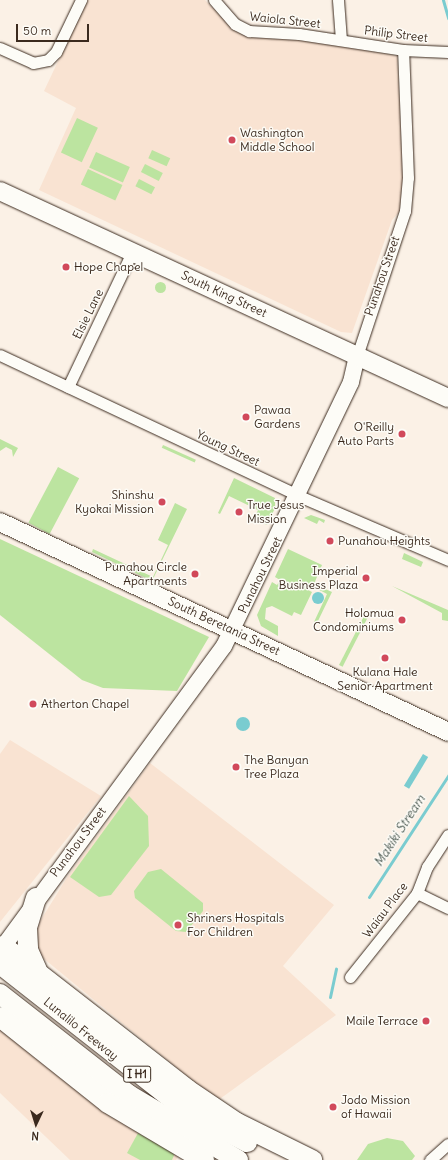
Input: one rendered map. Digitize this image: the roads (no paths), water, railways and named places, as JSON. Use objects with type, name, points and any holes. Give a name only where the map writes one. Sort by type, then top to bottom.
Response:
[{"type":"highway","points":[[36,898],[27,928],[28,950],[38,970]]},
{"type":"highway","points":[[1,951],[38,970],[188,1090],[237,1123],[312,1160]]},
{"type":"highway","name":"Lunalilo Freeway","points":[[1,951],[186,1110],[289,1160]]},
{"type":"highway","name":"Lunalilo Freeway","points":[[0,994],[129,1095],[238,1160]]},
{"type":"highway","points":[[0,1017],[108,1103],[204,1160]]},
{"type":"main road","name":"South King Street","points":[[0,191],[444,395]]},
{"type":"main road","name":"Punahou Street","points":[[1,951],[36,898],[233,630],[299,496],[351,382],[357,356]]},
{"type":"main road","name":"South Beretania Street","points":[[0,522],[448,732]]},
{"type":"street","points":[[0,48],[33,63],[42,63],[56,52],[81,0]]},
{"type":"street","name":"Waiola Street","points":[[214,0],[244,29],[341,40]]},
{"type":"street","points":[[338,0],[341,40]]},
{"type":"street","name":"Philip Street","points":[[341,40],[403,50],[448,52]]},
{"type":"street","name":"Punahou Street","points":[[357,356],[406,204],[403,50]]},
{"type":"street","name":"Elsie Lane","points":[[68,387],[132,252]]},
{"type":"street","name":"Young Street","points":[[0,355],[299,496],[448,560]]},
{"type":"street","name":"Waiau Place","points":[[350,977],[417,893],[427,867],[448,835]]},
{"type":"street","points":[[417,893],[448,908]]},
{"type":"street","points":[[430,1160],[448,1144]]},
{"type":"water","points":[[316,592],[320,592],[324,598],[320,604],[316,604],[312,600],[312,596]]},
{"type":"water","points":[[240,717],[246,717],[250,721],[250,727],[246,731],[240,731],[236,727],[236,721]]},
{"type":"water","points":[[423,754],[428,757],[409,789],[404,786]]},
{"type":"waterway","name":"Makiki Stream","points":[[443,0],[448,18]]},
{"type":"waterway","name":"Makiki Stream","points":[[369,897],[448,776]]},
{"type":"waterway","name":"Makiki Stream","points":[[330,997],[336,969]]},
{"type":"place","name":"Washington Middle School","points":[[232,140]]},
{"type":"place","name":"Hope Chapel","points":[[66,267]]},
{"type":"place","name":"Pawaa Gardens","points":[[246,417]]},
{"type":"place","name":"O'Reilly Auto Parts","points":[[402,434]]},
{"type":"place","name":"Shinshu Kyokai Mission","points":[[162,502]]},
{"type":"place","name":"True Jesus Mission","points":[[239,512]]},
{"type":"place","name":"Punahou Heights","points":[[330,541]]},
{"type":"place","name":"Punahou Circle Apartments","points":[[195,574]]},
{"type":"place","name":"Imperial Business Plaza","points":[[366,578]]},
{"type":"place","name":"Holomua Condominiums","points":[[402,620]]},
{"type":"place","name":"Kulana Hale Senior Apartment","points":[[385,658]]},
{"type":"place","name":"Atherton Chapel","points":[[33,704]]},
{"type":"place","name":"The Banyan Tree Plaza","points":[[236,767]]},
{"type":"place","name":"Shriners Hospitals For Children","points":[[178,925]]},
{"type":"place","name":"Maile Terrace","points":[[426,1021]]},
{"type":"place","name":"Jodo Mission of Hawaii","points":[[333,1107]]}]
